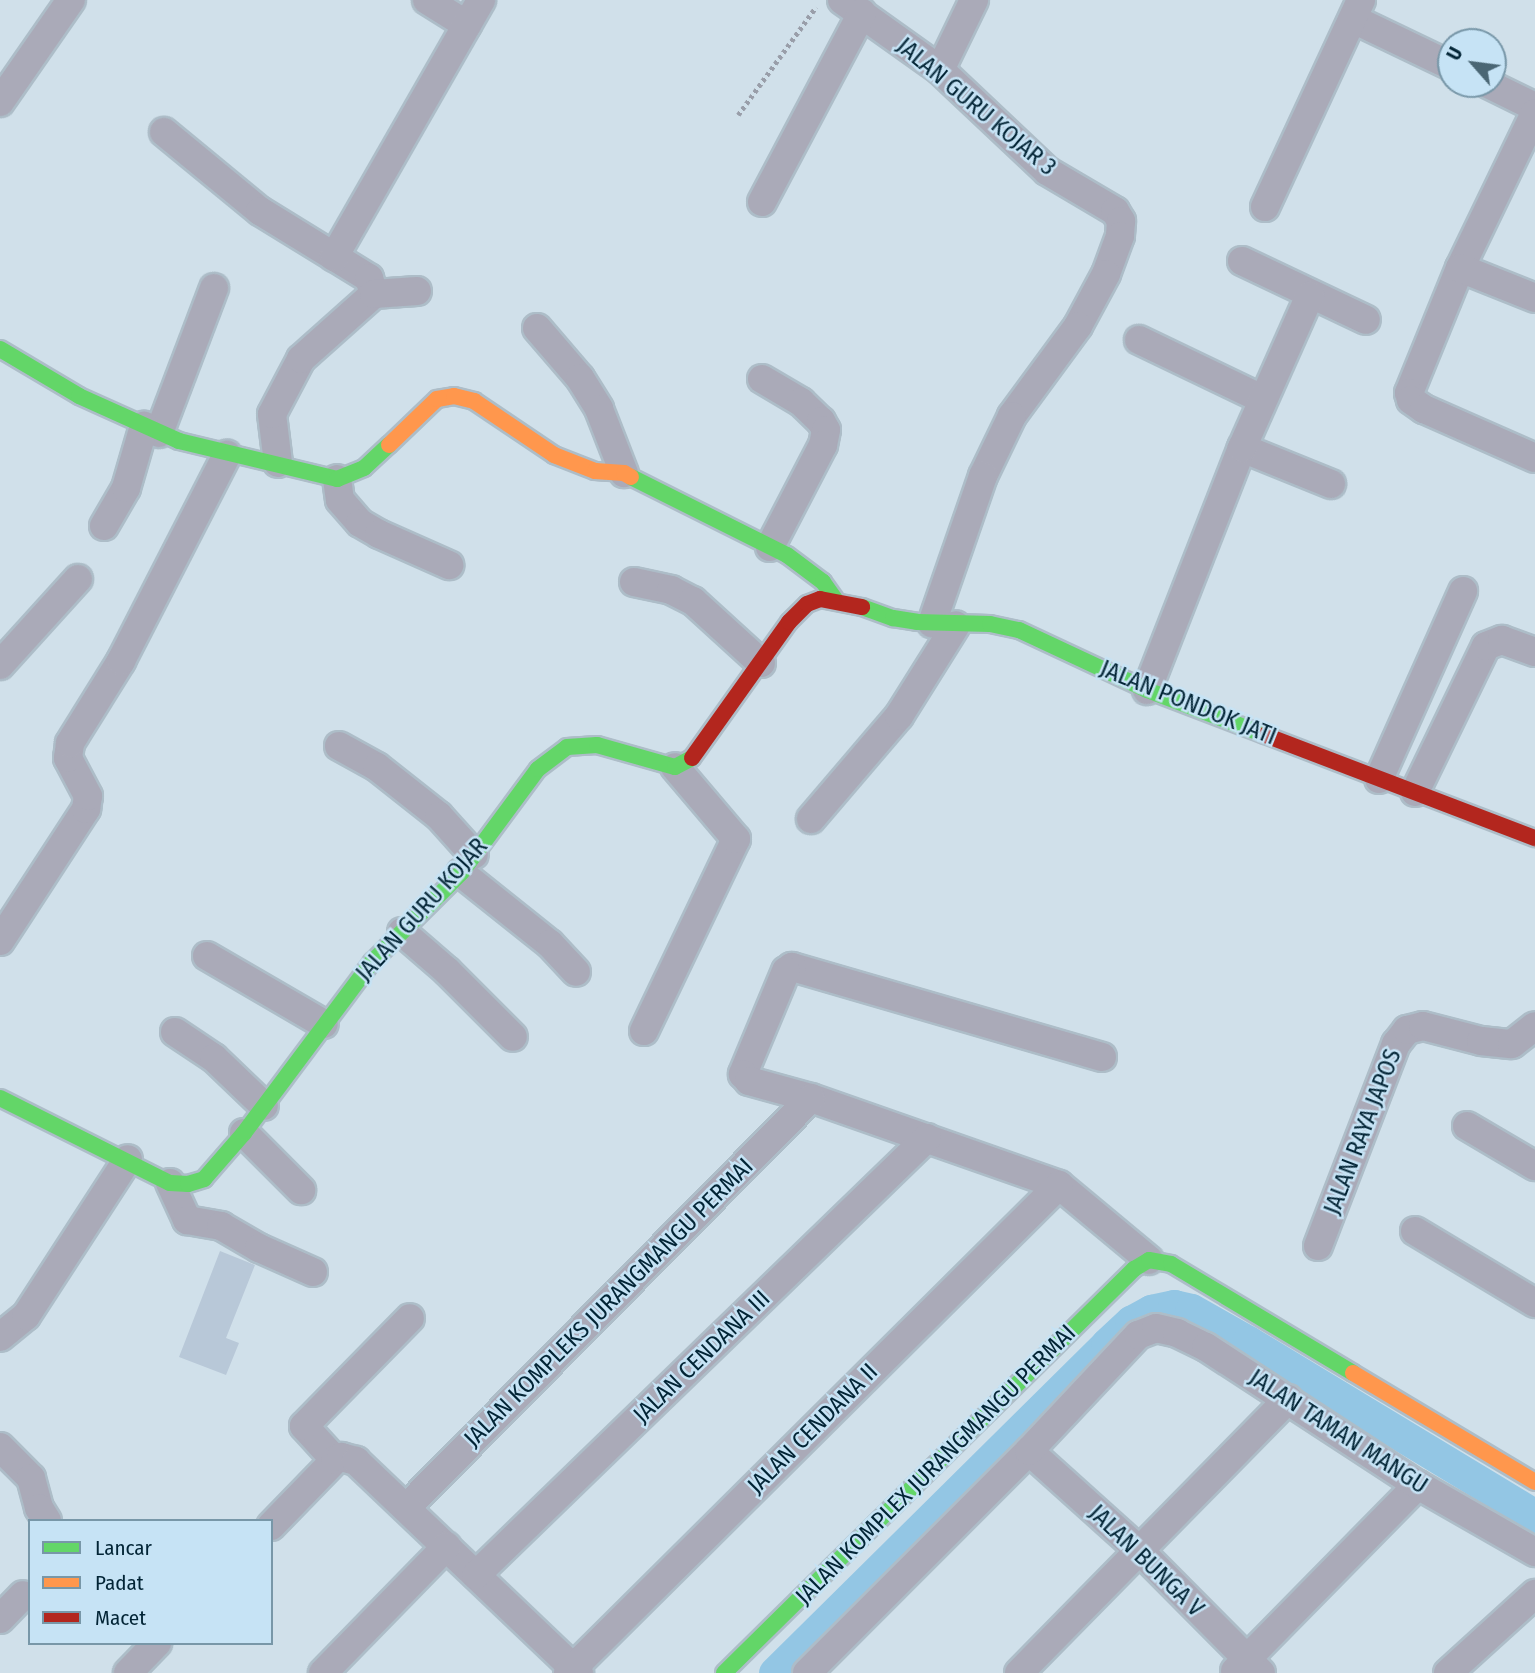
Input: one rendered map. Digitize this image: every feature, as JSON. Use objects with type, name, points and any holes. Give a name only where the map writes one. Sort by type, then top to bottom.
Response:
[{"type":"street","points":[[0,102],[71,0]]},
{"type":"street","points":[[427,0],[467,25]]},
{"type":"street","points":[[334,257],[481,0]]},
{"type":"street","points":[[940,70],[974,0]]},
{"type":"street","points":[[762,202],[852,7]]},
{"type":"street","name":"JALAN GURU KOJAR 3","points":[[852,7],[940,70],[1047,171],[1115,211],[1121,221],[1120,236],[1106,274],[1079,326],[1012,416],[983,475],[944,624]]},
{"type":"street","points":[[1265,207],[1357,10],[1437,58]]},
{"type":"street","points":[[1507,93],[1535,107]]},
{"type":"street","points":[[1535,113],[1461,268],[1409,393],[1411,400],[1535,458]]},
{"type":"street","points":[[164,132],[260,211],[369,278],[374,293]]},
{"type":"street","points":[[1242,261],[1366,320]]},
{"type":"street","points":[[1461,268],[1535,298]]},
{"type":"street","points":[[104,526],[126,488],[214,288]]},
{"type":"street","points":[[278,463],[272,414],[301,359],[374,293],[417,291]]},
{"type":"street","points":[[1147,690],[1241,448],[1310,295]]},
{"type":"street","points":[[537,328],[580,378],[599,409],[624,473]]},
{"type":"street","points":[[1139,340],[1262,398]]},
{"type":"street","points":[[0,349],[79,396],[152,430],[227,455],[278,463],[312,475],[337,479],[364,468],[437,400],[454,396],[474,401],[554,454],[595,471],[624,473],[770,547],[823,582],[835,600]]},
{"type":"street","points":[[762,379],[800,402],[821,421],[826,430],[823,445],[770,547]]},
{"type":"street","points":[[1241,448],[1331,484]]},
{"type":"street","points":[[0,941],[86,809],[88,796],[68,758],[70,743],[121,661],[227,455]]},
{"type":"street","points":[[337,479],[340,500],[360,523],[449,565]]},
{"type":"street","points":[[0,666],[78,579]]},
{"type":"street","points":[[634,582],[671,590],[693,601],[761,663]]},
{"type":"street","points":[[1379,779],[1463,591]]},
{"type":"street","points":[[644,1031],[736,839],[675,768],[695,757],[789,622],[807,604],[820,599],[835,600]]},
{"type":"street","name":"JALAN PONDOK JATI","points":[[835,600],[893,618],[944,624],[990,624],[1020,631],[1147,690],[1535,838]]},
{"type":"street","points":[[811,819],[899,716],[944,624]]},
{"type":"street","points":[[1415,792],[1486,646],[1502,640],[1535,652]]},
{"type":"street","name":"JALAN GURU KOJAR","points":[[170,1183],[188,1184],[204,1179],[244,1133],[372,962],[467,864],[537,769],[567,747],[597,745],[675,768]]},
{"type":"street","points":[[339,747],[377,767],[439,816],[467,864],[576,972]]},
{"type":"street","points":[[402,932],[447,971],[513,1037]]},
{"type":"street","points":[[207,956],[324,1024]]},
{"type":"street","points":[[1102,1057],[792,967],[786,971],[743,1074],[749,1081],[811,1098],[1059,1185],[1110,1224],[1150,1260],[1171,1264],[1535,1482]]},
{"type":"street","name":"JALAN RAYA JAPOS","points":[[1318,1246],[1396,1044],[1407,1030],[1423,1026],[1481,1041],[1512,1044],[1535,1026]]},
{"type":"street","points":[[175,1032],[214,1058],[264,1106]]},
{"type":"street","points":[[0,1098],[128,1159],[170,1183],[187,1220],[221,1226],[259,1248],[313,1272]]},
{"type":"street","name":"JALAN KOMPLEKS JURANGMANGU PERMAI","points":[[406,1508],[811,1098]]},
{"type":"street","points":[[1467,1126],[1535,1166]]},
{"type":"street","points":[[244,1133],[301,1190]]},
{"type":"street","name":"JALAN CENDANA III","points":[[476,1575],[927,1138]]},
{"type":"street","points":[[0,1337],[26,1316],[128,1159]]},
{"type":"street","name":"JALAN CENDANA II","points":[[573,1671],[1059,1185]]},
{"type":"street","points":[[1415,1231],[1535,1303]]},
{"type":"street","name":"JALAN KOMPLEX JURANGMANGU PERMAI","points":[[724,1673],[1134,1269],[1150,1260]]},
{"type":"street","points":[[335,1460],[304,1426],[410,1318]]},
{"type":"street","name":"JALAN TAMAN MANGU","points":[[1029,1451],[1138,1335],[1156,1328],[1177,1333],[1206,1347],[1418,1485],[1535,1552]]},
{"type":"street","points":[[1019,1673],[1289,1399]]},
{"type":"street","points":[[0,1447],[31,1478],[39,1508],[46,1519]]},
{"type":"street","points":[[807,1673],[1029,1451]]},
{"type":"street","name":"JALAN BUNGA V","points":[[1029,1451],[1139,1550],[1247,1668]]},
{"type":"street","points":[[273,1523],[335,1460],[341,1457],[356,1461],[447,1546],[573,1671]]},
{"type":"street","points":[[1247,1668],[1418,1485]]},
{"type":"street","points":[[324,1673],[447,1546]]},
{"type":"street","points":[[1448,1673],[1535,1594]]},
{"type":"street","points":[[0,1619],[23,1595]]},
{"type":"street","points":[[128,1673],[155,1645]]},
{"type":"path","points":[[738,115],[820,0]]},
{"type":"building","points":[[220,1251],[255,1265],[226,1338],[239,1343],[226,1375],[179,1357]]},
{"type":"waterway","points":[[775,1673],[1107,1344],[1131,1322],[1151,1311],[1174,1306],[1191,1310],[1248,1342],[1535,1516]]},
{"type":"traffic: fast","points":[[0,349],[79,396],[179,441],[337,479],[364,468],[389,445]]},
{"type":"traffic: fast","points":[[631,477],[787,555],[823,582],[835,599]]},
{"type":"traffic: fast","points":[[862,607],[893,618],[917,622],[990,624],[1019,630],[1147,690],[1265,735]]},
{"type":"traffic: fast","points":[[0,1098],[170,1183],[188,1184],[204,1179],[244,1133],[372,962],[461,873],[538,769],[567,747],[597,745],[675,767],[692,758]]},
{"type":"traffic: fast","points":[[724,1673],[1134,1269],[1149,1260],[1171,1264],[1353,1373]]},
{"type":"traffic: slow","points":[[389,445],[437,399],[454,396],[474,401],[554,455],[595,471],[624,473],[631,477]]},
{"type":"traffic: slow","points":[[1353,1373],[1535,1482]]},
{"type":"traffic: jam","points":[[692,758],[789,622],[807,604],[820,599],[862,607]]},
{"type":"traffic: jam","points":[[1265,735],[1535,838]]}]
